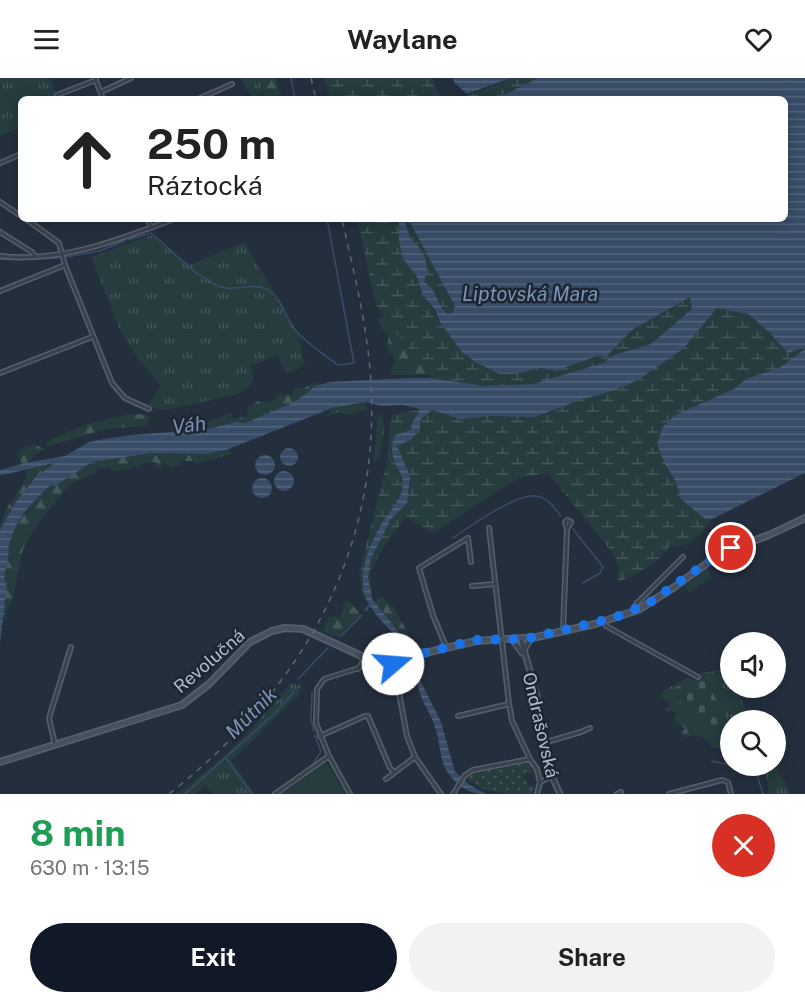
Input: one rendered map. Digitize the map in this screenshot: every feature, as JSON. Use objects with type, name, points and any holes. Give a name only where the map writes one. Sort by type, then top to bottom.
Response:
[{"type":"main road","points":[[378,662],[407,658],[476,640],[531,638],[603,622],[634,611],[673,588],[721,553],[769,535],[802,519]]},
{"type":"main road","name":"Revolučná","points":[[0,762],[182,705],[209,684],[250,642],[266,632],[295,628],[310,631],[378,662]]},
{"type":"street","points":[[100,92],[131,78]]},
{"type":"street","points":[[57,95],[96,79],[102,96]]},
{"type":"street","points":[[205,96],[232,84]]},
{"type":"street","points":[[0,163],[18,155]]},
{"type":"street","points":[[0,202],[18,213]]},
{"type":"street","points":[[30,222],[59,243],[92,337],[106,372],[116,389],[129,400],[149,409]]},
{"type":"street","points":[[149,222],[151,228]]},
{"type":"street","points":[[0,256],[35,257],[63,254],[101,246],[166,222]]},
{"type":"street","points":[[0,232],[32,252],[35,257]]},
{"type":"street","points":[[0,291],[65,265]]},
{"type":"street","points":[[0,373],[92,337]]},
{"type":"street","points":[[489,528],[512,722],[537,770],[540,782],[537,794]]},
{"type":"street","points":[[563,630],[567,529]]},
{"type":"street","points":[[446,648],[419,568],[468,538],[471,562]]},
{"type":"street","points":[[634,611],[636,604],[683,557]]},
{"type":"street","points":[[472,586],[495,584]]},
{"type":"street","points":[[603,622],[606,626],[698,677]]},
{"type":"street","name":"Ondrašovská","points":[[524,653],[531,638]]},
{"type":"street","name":"Ondrašovská","points":[[512,639],[524,653]]},
{"type":"street","name":"Ondrašovská","points":[[521,639],[537,696],[547,766],[560,794]]},
{"type":"street","points":[[55,745],[49,718],[71,647]]},
{"type":"street","points":[[358,669],[363,662],[360,655]]},
{"type":"street","points":[[393,661],[405,729],[415,757],[441,794]]},
{"type":"street","points":[[350,794],[320,736],[315,716],[318,686],[324,679],[378,662]]},
{"type":"street","points":[[458,716],[509,704]]},
{"type":"street","points":[[320,736],[368,716],[386,760],[394,772]]},
{"type":"street","points":[[543,743],[590,728]]},
{"type":"street","points":[[275,794],[329,756]]},
{"type":"street","points":[[386,779],[415,757]]},
{"type":"street","points":[[453,794],[464,778],[475,769],[530,759]]},
{"type":"street","points":[[537,770],[547,766]]},
{"type":"street","points":[[540,782],[551,777]]},
{"type":"street","points":[[669,794],[687,792],[725,780],[728,782],[731,794]]},
{"type":"green space","points":[[0,78],[50,78],[56,96],[18,96],[18,128],[0,136]]},
{"type":"green space","points":[[241,78],[260,78],[262,95],[250,96]]},
{"type":"green space","points":[[260,78],[276,78],[281,96],[263,96]]},
{"type":"green space","points":[[324,78],[432,78],[439,96],[329,96]]},
{"type":"green space","points":[[513,78],[538,78],[502,96],[467,96]]},
{"type":"green space","points":[[358,222],[399,222],[399,242],[403,259],[416,275],[423,295],[440,322],[462,352],[516,374],[541,368],[556,371],[597,356],[606,357],[632,330],[690,297],[717,308],[748,314],[788,353],[805,347],[805,349],[779,368],[746,379],[734,389],[675,415],[665,464],[675,480],[681,499],[705,518],[712,519],[690,543],[670,546],[647,568],[618,582],[618,566],[610,550],[548,473],[518,478],[433,533],[406,517],[384,546],[370,572],[372,599],[390,619],[384,624],[371,606],[367,611],[365,610],[369,604],[363,596],[359,574],[387,462],[391,415],[422,409],[431,378],[376,305]]},
{"type":"green space","points":[[404,222],[410,222],[455,306],[453,312],[448,314],[444,310],[432,289],[423,282],[426,271],[425,258],[411,238]]},
{"type":"green space","points":[[151,235],[190,265],[244,242],[297,331],[305,365],[286,374],[277,355],[250,366],[254,379],[238,394],[166,410],[147,407],[161,386],[138,359],[120,330],[91,257]]},
{"type":"green space","points":[[388,313],[439,375],[392,375],[391,369],[396,361],[387,348],[389,334],[383,330],[378,320]]},
{"type":"green space","points":[[313,383],[321,384],[290,404],[257,419],[204,430],[208,422],[230,413],[233,415],[232,420],[247,416],[248,407],[258,401],[271,402],[279,394],[291,395],[296,387],[303,389]]},
{"type":"green space","points":[[366,402],[367,410],[349,414],[339,412],[326,417],[332,408]]},
{"type":"green space","points":[[378,413],[384,423],[384,435],[379,460],[374,461]]},
{"type":"green space","points":[[147,414],[149,420],[146,426],[105,429],[46,447],[47,441],[87,424],[126,415]]},
{"type":"green space","points":[[34,444],[44,449],[33,455],[31,461],[22,464],[17,455],[23,448]]},
{"type":"green space","points":[[226,450],[234,453],[195,464],[193,461],[182,461],[181,465],[172,467],[163,463],[162,468],[156,468],[156,462],[144,463],[137,469],[135,465],[128,469],[111,471],[110,468],[98,468],[95,473],[71,484],[36,526],[23,549],[12,602],[7,609],[6,618],[3,618],[9,543],[26,510],[51,485],[56,485],[83,466],[103,459],[151,453],[206,454]]},
{"type":"green space","points":[[55,463],[35,478],[15,503],[0,530],[4,514],[26,477],[27,468]]},
{"type":"green space","points":[[708,568],[711,577],[689,593],[685,586]]},
{"type":"green space","points":[[381,596],[394,608],[415,646],[416,649],[413,652],[376,605],[376,600]]},
{"type":"green space","points":[[348,600],[361,615],[339,636],[332,636],[323,631],[329,617],[341,616],[344,602]]},
{"type":"green space","points":[[720,670],[720,698],[740,698],[746,710],[721,710],[705,680],[701,679],[701,673]]},
{"type":"green space","points":[[688,677],[694,680],[720,736],[720,749],[713,748],[701,737],[685,737],[681,734],[685,728],[674,721],[676,712],[665,710],[671,704],[661,696],[662,692]]},
{"type":"green space","points":[[701,679],[707,682],[722,710],[720,745],[677,699],[671,689]]},
{"type":"green space","points":[[290,684],[301,685],[298,696],[231,761],[255,794],[214,794],[205,785],[196,794],[177,794],[222,758],[246,735]]},
{"type":"green space","points":[[528,762],[533,766],[537,781],[528,782],[535,780],[533,773],[523,778],[528,786],[535,784],[532,794],[487,790],[466,778],[475,771]]},
{"type":"green space","points":[[325,763],[328,764],[345,794],[282,794]]},
{"type":"green space","points":[[766,776],[781,776],[791,794],[769,794]]},
{"type":"water","points":[[453,78],[511,78],[467,94],[454,82]]},
{"type":"water","name":"Liptovská Mara","points":[[538,78],[805,78],[805,347],[788,353],[748,314],[717,308],[684,348],[638,380],[615,390],[534,417],[489,416],[461,419],[432,410],[420,420],[420,430],[410,440],[397,446],[410,476],[407,503],[391,519],[371,558],[368,577],[372,599],[412,649],[420,680],[441,722],[455,772],[470,785],[486,794],[464,789],[445,768],[435,726],[421,695],[406,649],[374,612],[363,586],[364,569],[371,544],[401,495],[402,477],[392,453],[395,435],[411,430],[412,423],[420,409],[402,405],[382,406],[366,402],[332,408],[226,450],[206,454],[151,453],[92,462],[55,486],[51,485],[32,503],[17,524],[9,543],[5,573],[7,586],[0,643],[0,530],[15,503],[35,478],[54,463],[0,475],[0,470],[65,456],[89,442],[104,439],[209,429],[235,422],[245,423],[290,404],[315,386],[330,382],[431,378],[484,386],[533,384],[603,363],[614,355],[651,344],[692,309],[690,297],[632,330],[606,357],[597,356],[556,371],[541,368],[516,374],[499,374],[462,352],[440,322],[436,311],[423,295],[416,275],[403,259],[399,242],[399,222],[404,222],[411,238],[425,258],[427,267],[424,282],[432,289],[448,314],[453,312],[455,306],[410,222],[788,222],[788,96],[502,96]]},
{"type":"water","points":[[805,349],[805,473],[712,519],[705,519],[681,499],[675,480],[657,444],[662,428],[675,415],[734,389],[746,379],[779,368]]},
{"type":"water","points":[[289,448],[297,453],[298,457],[293,465],[289,466],[281,461],[280,457],[285,449]]},
{"type":"water","points":[[265,455],[272,458],[275,465],[272,472],[265,475],[258,472],[255,465],[258,458]]},
{"type":"water","points":[[284,471],[291,474],[294,481],[291,488],[284,491],[277,488],[274,481],[277,474]]},
{"type":"water","points":[[262,478],[269,481],[272,488],[269,495],[262,498],[255,495],[252,488],[255,481]]},
{"type":"waterway","points":[[291,78],[294,96]]},
{"type":"waterway","points":[[128,240],[151,233],[190,268],[216,285],[229,288],[257,287],[270,291],[279,300],[294,328],[307,342],[338,365],[354,363],[328,222]]},
{"type":"waterway","points":[[67,257],[99,251],[125,241]]},
{"type":"waterway","points":[[0,259],[58,258]]},
{"type":"waterway","points":[[453,538],[494,511],[528,496],[544,498],[561,516]]},
{"type":"waterway","points":[[573,529],[603,567],[600,573],[583,583]]},
{"type":"waterway","name":"Mútnik","points":[[365,610],[370,604]]},
{"type":"waterway","name":"Mútnik","points":[[340,637],[362,615]]},
{"type":"waterway","name":"Mútnik","points":[[298,679],[328,648]]},
{"type":"waterway","name":"Mútnik","points":[[185,794],[276,712],[295,688]]},
{"type":"waterway","points":[[312,693],[311,719],[314,731]]},
{"type":"waterway","points":[[314,762],[321,752],[315,735]]},
{"type":"waterway","name":"Mútnik","points":[[226,758],[252,794]]},
{"type":"waterway","points":[[712,761],[720,763]]},
{"type":"waterway","points":[[757,776],[763,794]]},
{"type":"railway","points":[[311,78],[315,96]]},
{"type":"railway","points":[[169,794],[216,754],[257,711],[293,664],[322,614],[346,562],[362,506],[370,446],[371,384],[364,321],[343,222]]},
{"type":"route","points":[[393,664],[393,661],[461,643],[487,639],[526,639],[588,626],[630,613],[653,601],[731,548]]},
{"type":"water label","name":"Váh","points":[[189,425]]}]
